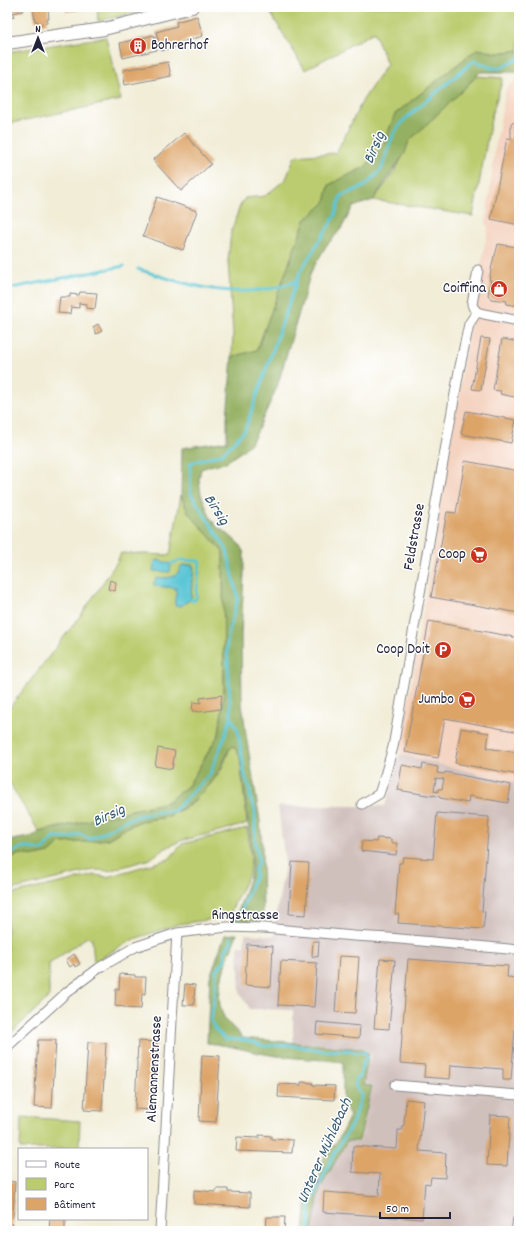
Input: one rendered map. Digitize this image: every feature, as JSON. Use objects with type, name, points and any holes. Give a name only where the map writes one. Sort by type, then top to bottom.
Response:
[{"type":"main road","points":[[7,43],[104,29],[192,7]]},
{"type":"main road","points":[[518,1231],[519,1221]]},
{"type":"street","points":[[478,270],[472,304],[475,310],[484,314],[519,321]]},
{"type":"street","name":"Feldstrasse","points":[[362,804],[379,794],[393,747],[459,371],[469,324],[477,312]]},
{"type":"street","name":"Ringstrasse","points":[[7,1047],[67,992],[99,968],[135,947],[177,932],[227,927],[264,928],[519,950]]},
{"type":"street","name":"Alemannenstrasse","points":[[160,1231],[177,932]]},
{"type":"street","points":[[395,1085],[519,1096]]},
{"type":"shaded area","points":[[519,78],[519,784],[400,754],[474,298],[474,289],[488,229],[486,223],[495,148],[506,89]]},
{"type":"shaded area","points":[[400,754],[519,784],[519,1231],[312,1231],[321,1189],[348,1141],[360,1142],[373,1085],[364,1084],[371,1054],[362,1048],[293,1042],[293,1010],[250,1009],[240,993],[238,946],[244,946],[245,934],[275,936],[275,922],[285,864],[278,806],[385,806]]},
{"type":"green space","points":[[97,7],[139,7],[140,12],[98,21]]},
{"type":"green space","points":[[267,7],[519,7],[519,50],[498,53],[477,49],[395,114],[382,148],[365,167],[329,185],[325,203],[305,220],[257,350],[232,357],[233,333],[228,261],[231,232],[240,206],[245,198],[265,196],[286,179],[295,156],[336,153],[363,100],[387,64],[374,32],[305,70]]},
{"type":"green space","points":[[106,37],[121,100],[7,124],[7,52]]},
{"type":"green space","points":[[477,49],[498,53],[519,50],[519,71],[480,72],[409,141],[405,153],[373,200],[353,207],[341,229],[326,246],[311,272],[277,387],[251,443],[225,463],[201,469],[199,479],[201,494],[210,517],[217,527],[239,544],[244,553],[241,634],[242,703],[260,821],[262,846],[263,921],[235,920],[252,871],[252,854],[240,757],[234,746],[229,749],[221,768],[209,786],[190,804],[167,817],[141,821],[125,828],[107,839],[61,843],[49,853],[35,856],[19,854],[7,861],[7,841],[34,836],[39,832],[167,802],[188,786],[219,734],[224,696],[223,552],[188,512],[181,495],[182,448],[227,441],[227,418],[232,357],[257,350],[305,220],[325,203],[329,185],[365,167],[382,148],[395,114]]},
{"type":"green space","points":[[477,76],[503,78],[492,114],[473,216],[373,200],[389,180],[409,141]]},
{"type":"green space","points":[[181,495],[188,512],[223,552],[224,696],[219,734],[188,786],[167,802],[39,832],[7,779],[7,711],[83,612],[117,562],[121,553],[170,555]]},
{"type":"green space","points":[[234,746],[240,757],[247,824],[180,841],[164,849],[150,859],[108,871],[88,871],[7,891],[7,862],[19,854],[35,856],[49,853],[61,843],[108,839],[141,821],[167,817],[190,805],[210,785],[222,768],[230,748]]},
{"type":"green space","points":[[247,828],[251,857],[250,872],[228,917],[179,924],[134,939],[94,962],[92,939],[87,937],[49,964],[49,997],[7,1037],[7,895],[95,875],[107,877],[169,859],[182,844]]},
{"type":"green space","points":[[237,934],[226,963],[219,995],[223,1015],[229,1024],[243,1038],[362,1049],[369,1054],[363,1085],[372,1086],[359,1141],[347,1141],[320,1189],[312,1231],[304,1231],[308,1184],[318,1186],[324,1156],[338,1140],[350,1116],[343,1101],[343,1062],[277,1056],[225,1045],[207,1043],[210,977],[225,935]]},
{"type":"green space","points":[[21,1117],[80,1121],[79,1148],[20,1148]]},
{"type":"water","points":[[159,560],[171,564],[170,572],[153,571],[155,561]]},
{"type":"water","points":[[183,565],[193,565],[194,571],[191,599],[181,606],[175,605],[176,588],[154,586],[154,582],[157,578],[175,576]]},
{"type":"building","points":[[7,7],[22,7],[23,11],[13,13],[14,17],[7,19]]},
{"type":"building","points":[[33,7],[48,7],[49,19],[47,19],[47,23],[37,25]]},
{"type":"building","points":[[65,7],[86,7],[87,9],[66,12]]},
{"type":"building","points":[[197,16],[203,36],[182,42],[183,45],[161,51],[156,32],[177,26],[176,22]]},
{"type":"building","name":"Bohrerhof","points":[[154,35],[157,50],[123,58],[120,43]]},
{"type":"building","points":[[168,62],[171,76],[125,85],[123,70]]},
{"type":"building","points":[[519,122],[519,225],[491,219],[507,138],[511,139],[511,123]]},
{"type":"building","points":[[184,133],[211,164],[181,191],[153,160]]},
{"type":"building","points":[[157,197],[197,211],[183,250],[143,236]]},
{"type":"building","points":[[518,237],[519,306],[506,304],[507,301],[491,299],[488,295],[491,280],[489,280],[498,244],[517,247]]},
{"type":"building","points":[[80,292],[97,293],[95,309],[86,308],[87,304],[79,303],[79,308],[71,307],[70,314],[58,313],[60,297],[70,297],[70,294],[79,295]]},
{"type":"building","points":[[98,324],[102,331],[96,334],[93,327]]},
{"type":"building","points":[[481,338],[490,339],[481,390],[472,389]]},
{"type":"building","points":[[502,339],[519,342],[519,398],[500,394],[501,391],[493,390]]},
{"type":"building","points":[[466,411],[516,420],[511,443],[461,434]]},
{"type":"building","name":"Coop","points":[[465,461],[519,471],[519,613],[431,597],[447,512],[456,513]]},
{"type":"building","points":[[110,580],[116,582],[115,591],[108,589]]},
{"type":"building","name":"Jumbo","points":[[429,621],[519,638],[519,732],[445,718],[438,758],[405,752]]},
{"type":"building","points":[[222,695],[220,709],[200,712],[192,711],[193,702],[201,703],[200,698]]},
{"type":"building","points":[[461,728],[489,733],[487,748],[519,753],[519,775],[455,763]]},
{"type":"building","points":[[158,748],[175,751],[172,769],[155,766]]},
{"type":"building","points":[[423,764],[438,767],[437,773],[444,774],[445,772],[511,785],[508,803],[469,796],[468,803],[440,798],[433,795],[398,790],[402,765],[422,769]],"holes":[[[436,778],[444,779],[442,789],[438,789],[438,792],[434,791]]]},
{"type":"building","points":[[437,813],[489,817],[482,911],[485,912],[483,929],[398,923],[399,914],[395,914],[399,863],[402,863],[403,857],[433,859]]},
{"type":"building","points":[[377,838],[391,839],[391,843],[397,843],[396,855],[361,851],[362,841],[376,842]]},
{"type":"building","points":[[292,862],[309,863],[306,915],[289,914]]},
{"type":"building","points":[[313,941],[319,941],[318,957],[312,956]]},
{"type":"building","points":[[247,944],[273,946],[271,987],[245,985]]},
{"type":"building","points":[[74,954],[80,964],[75,967],[74,964],[70,967],[66,960]]},
{"type":"building","points":[[339,956],[359,957],[355,1013],[335,1012]]},
{"type":"building","points":[[380,959],[395,960],[389,1029],[374,1028]]},
{"type":"building","points":[[408,959],[508,966],[507,977],[519,978],[511,1080],[503,1080],[503,1069],[451,1065],[450,1079],[424,1077],[425,1065],[400,1063]]},
{"type":"building","points":[[281,961],[317,963],[314,1007],[278,1005]]},
{"type":"building","points":[[120,974],[135,975],[135,977],[146,977],[145,994],[142,994],[141,1009],[115,1006],[116,989],[119,989]]},
{"type":"building","points":[[185,984],[195,985],[194,1005],[183,1005]]},
{"type":"building","points":[[317,1022],[360,1026],[359,1038],[316,1034]]},
{"type":"building","points":[[38,1040],[56,1040],[52,1108],[34,1107]]},
{"type":"building","points":[[138,1041],[156,1042],[152,1110],[135,1109]]},
{"type":"building","points":[[88,1042],[106,1043],[102,1111],[84,1110]]},
{"type":"building","points":[[202,1055],[220,1056],[216,1122],[199,1121]]},
{"type":"building","points":[[301,1082],[313,1083],[313,1085],[335,1086],[334,1100],[278,1097],[279,1084],[301,1085]]},
{"type":"building","points":[[406,1099],[424,1101],[419,1151],[446,1153],[445,1178],[431,1177],[430,1184],[425,1183],[422,1219],[323,1212],[324,1192],[379,1196],[380,1174],[352,1172],[353,1146],[397,1149],[398,1130],[402,1130],[402,1126],[404,1125]]},
{"type":"building","points":[[490,1115],[510,1116],[507,1166],[487,1165]]},
{"type":"building","points":[[259,1135],[271,1136],[271,1139],[293,1140],[292,1153],[236,1151],[237,1137],[259,1138]]},
{"type":"building","points":[[312,1176],[317,1177],[316,1183],[311,1182]]},
{"type":"building","points":[[7,1181],[15,1182],[12,1231],[7,1231]]},
{"type":"building","points":[[217,1189],[228,1189],[228,1192],[250,1193],[250,1207],[194,1204],[194,1190],[216,1192]]},
{"type":"building","points":[[267,1217],[285,1217],[284,1231],[266,1231]]},
{"type":"building","points":[[50,1220],[65,1220],[65,1231],[47,1231],[47,1229],[49,1229]]},
{"type":"waterway","name":"Birsig","points":[[7,855],[23,847],[43,850],[54,838],[72,838],[80,834],[89,839],[122,822],[141,815],[174,811],[210,774],[231,717],[227,644],[238,598],[227,550],[191,494],[190,463],[222,454],[245,430],[300,272],[335,216],[341,196],[365,186],[381,170],[394,133],[405,119],[470,64],[475,61],[492,68],[501,68],[519,58]]},
{"type":"waterway","points":[[7,289],[124,266]]},
{"type":"waterway","points":[[138,269],[158,276],[217,290],[257,291],[297,281]]},
{"type":"waterway","points":[[171,564],[180,560],[200,561],[196,599],[193,601],[191,599]]},
{"type":"waterway","name":"Unterer Mühlebach","points":[[231,717],[238,731],[245,777],[250,788],[250,798],[255,810],[255,841],[259,861],[255,869],[255,876],[239,917]]},
{"type":"waterway","name":"Unterer Mühlebach","points":[[231,937],[231,943],[225,951],[225,960],[216,971],[216,987],[211,1021],[215,1029],[225,1039],[246,1040],[264,1046],[290,1045],[325,1051],[347,1050],[357,1053],[364,1052],[367,1058],[363,1063],[360,1076],[355,1079],[356,1087],[362,1095],[352,1124],[333,1156],[310,1205],[309,1231]]},
{"type":"place","name":"Bohrerhof","points":[[138,46]]},
{"type":"place","name":"Coiffina","points":[[499,289]]},
{"type":"place","name":"Coop","points":[[479,555]]},
{"type":"place","name":"Coop Doit","points":[[443,650]]},
{"type":"place","name":"Jumbo","points":[[467,700]]}]
